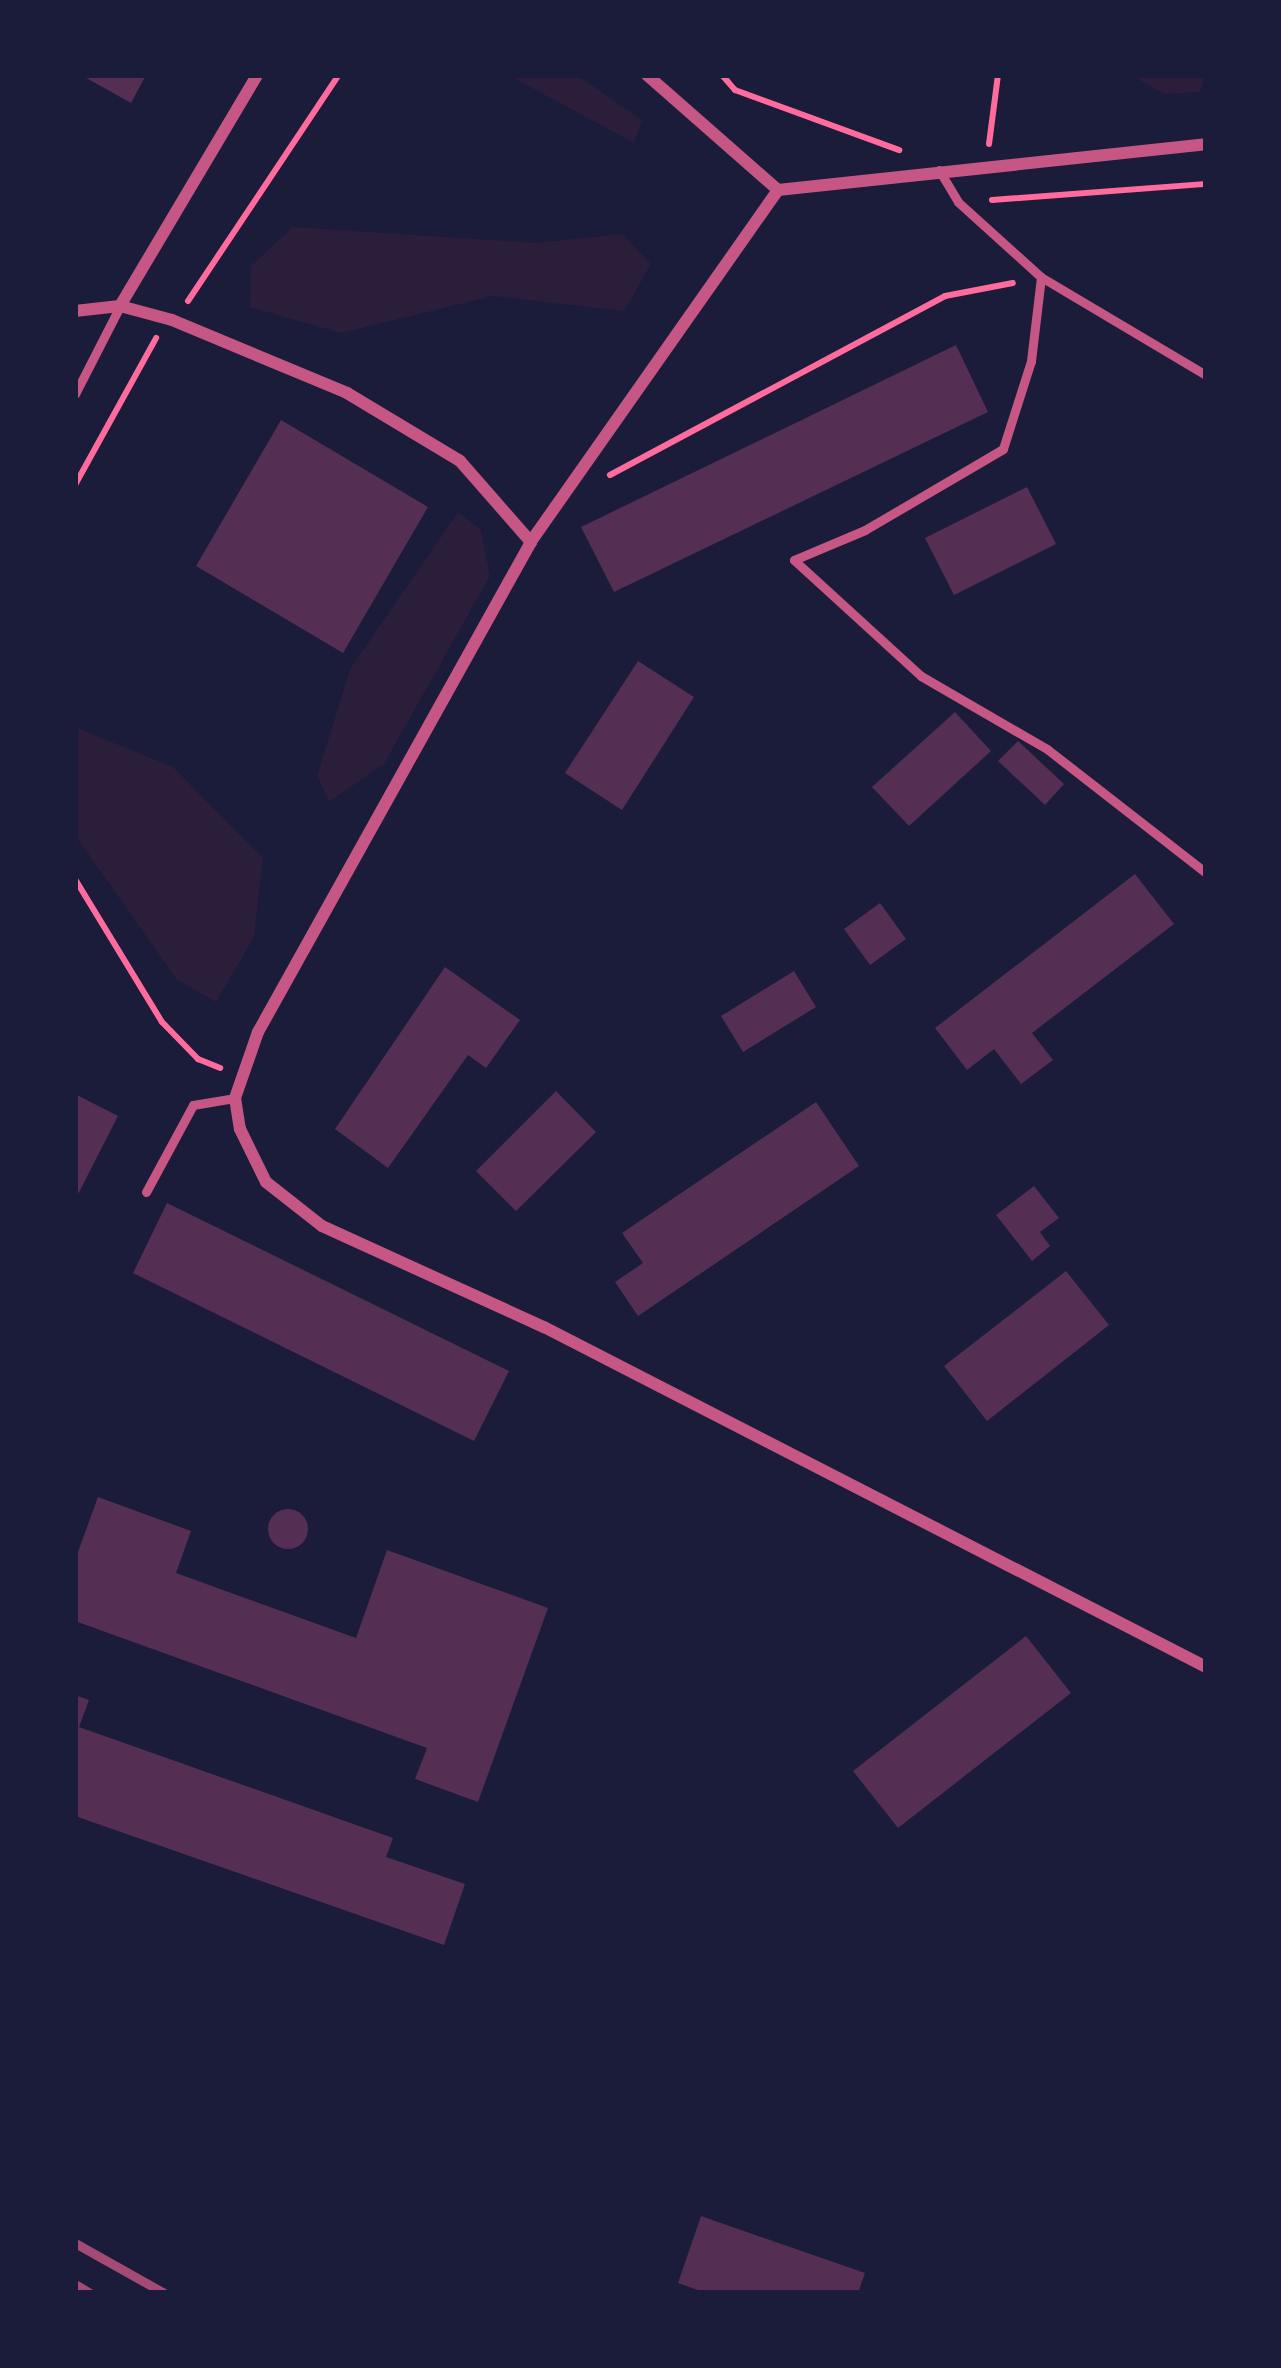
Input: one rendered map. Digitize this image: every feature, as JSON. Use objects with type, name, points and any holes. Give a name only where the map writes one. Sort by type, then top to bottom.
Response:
[{"type":"street","points":[[120,306],[256,75]]},
{"type":"street","points":[[647,75],[778,190]]},
{"type":"street","points":[[1206,143],[778,190],[531,542],[240,1077],[236,1098],[240,1129],[266,1182],[322,1226],[544,1328],[1206,1667]]},
{"type":"street","points":[[75,311],[120,306],[172,320],[347,393],[460,461],[531,542]]},
{"type":"lane","points":[[939,170],[958,202],[1041,277],[1206,374]]},
{"type":"lane","points":[[1041,277],[1031,361],[1003,448],[865,530],[794,560],[921,676],[1047,749],[1206,873]]},
{"type":"lane","points":[[75,394],[120,306]]},
{"type":"lane","points":[[146,1192],[193,1105],[236,1098]]},
{"type":"path","points":[[75,485],[148,347],[291,158],[339,75]]},
{"type":"path","points":[[722,75],[735,90],[939,170]]},
{"type":"path","points":[[986,166],[998,75]]},
{"type":"path","points":[[958,202],[1206,184]]},
{"type":"path","points":[[592,484],[945,296],[1041,277]]},
{"type":"path","points":[[75,879],[162,1022],[198,1059],[240,1077]]},
{"type":"shaded area","points":[[508,75],[577,75],[642,120],[634,143]]},
{"type":"shaded area","points":[[1131,75],[1206,76],[1200,92],[1164,94]]},
{"type":"shaded area","points":[[293,227],[536,243],[622,234],[651,264],[624,311],[493,296],[341,333],[250,307],[251,266]]},
{"type":"shaded area","points":[[458,512],[481,530],[490,576],[384,764],[329,802],[317,776],[350,669]]},
{"type":"shaded area","points":[[75,727],[173,767],[263,858],[254,937],[216,1002],[177,980],[75,835]]},
{"type":"building","points":[[81,75],[146,75],[131,103]]},
{"type":"building","points":[[956,345],[988,412],[614,592],[581,527]]},
{"type":"building","points":[[281,420],[428,507],[343,653],[196,566]]},
{"type":"building","points":[[1027,487],[1056,544],[954,595],[925,538]]},
{"type":"building","points":[[638,661],[694,697],[622,810],[565,773]]},
{"type":"building","points":[[955,712],[991,751],[909,826],[872,787]]},
{"type":"building","points":[[1018,741],[1064,784],[1045,805],[998,761]]},
{"type":"building","points":[[1135,874],[1174,924],[1032,1033],[1053,1060],[1021,1084],[994,1049],[967,1070],[935,1028]]},
{"type":"building","points":[[880,903],[906,939],[870,965],[844,929]]},
{"type":"building","points":[[445,967],[520,1020],[486,1068],[468,1055],[388,1168],[335,1129]]},
{"type":"building","points":[[794,971],[816,1007],[743,1052],[721,1016]]},
{"type":"building","points":[[556,1091],[596,1132],[516,1211],[476,1171]]},
{"type":"building","points":[[75,1094],[118,1116],[75,1200]]},
{"type":"building","points":[[816,1102],[859,1166],[638,1316],[615,1282],[643,1263],[622,1233]]},
{"type":"building","points":[[1034,1186],[1059,1218],[1040,1232],[1050,1246],[1032,1261],[996,1215]]},
{"type":"building","points":[[167,1203],[509,1371],[474,1441],[133,1273]]},
{"type":"building","points":[[1066,1271],[1109,1325],[987,1421],[944,1366]]},
{"type":"building","points":[[98,1497],[191,1531],[176,1573],[356,1638],[387,1550],[548,1608],[478,1802],[415,1779],[427,1748],[75,1621],[75,1560]]},
{"type":"building","points":[[288,1509],[302,1515],[308,1529],[302,1543],[288,1549],[274,1543],[268,1529],[274,1515]]},
{"type":"building","points":[[1026,1636],[1071,1693],[898,1828],[853,1771]]},
{"type":"building","points":[[75,1695],[89,1700],[79,1727],[393,1838],[386,1857],[465,1884],[444,1945],[75,1816]]},
{"type":"building","points":[[701,2216],[865,2273],[858,2293],[706,2293],[678,2283]]},
{"type":"railway","points":[[75,2243],[164,2293]]},
{"type":"railway","points":[[75,2284],[90,2293]]}]
